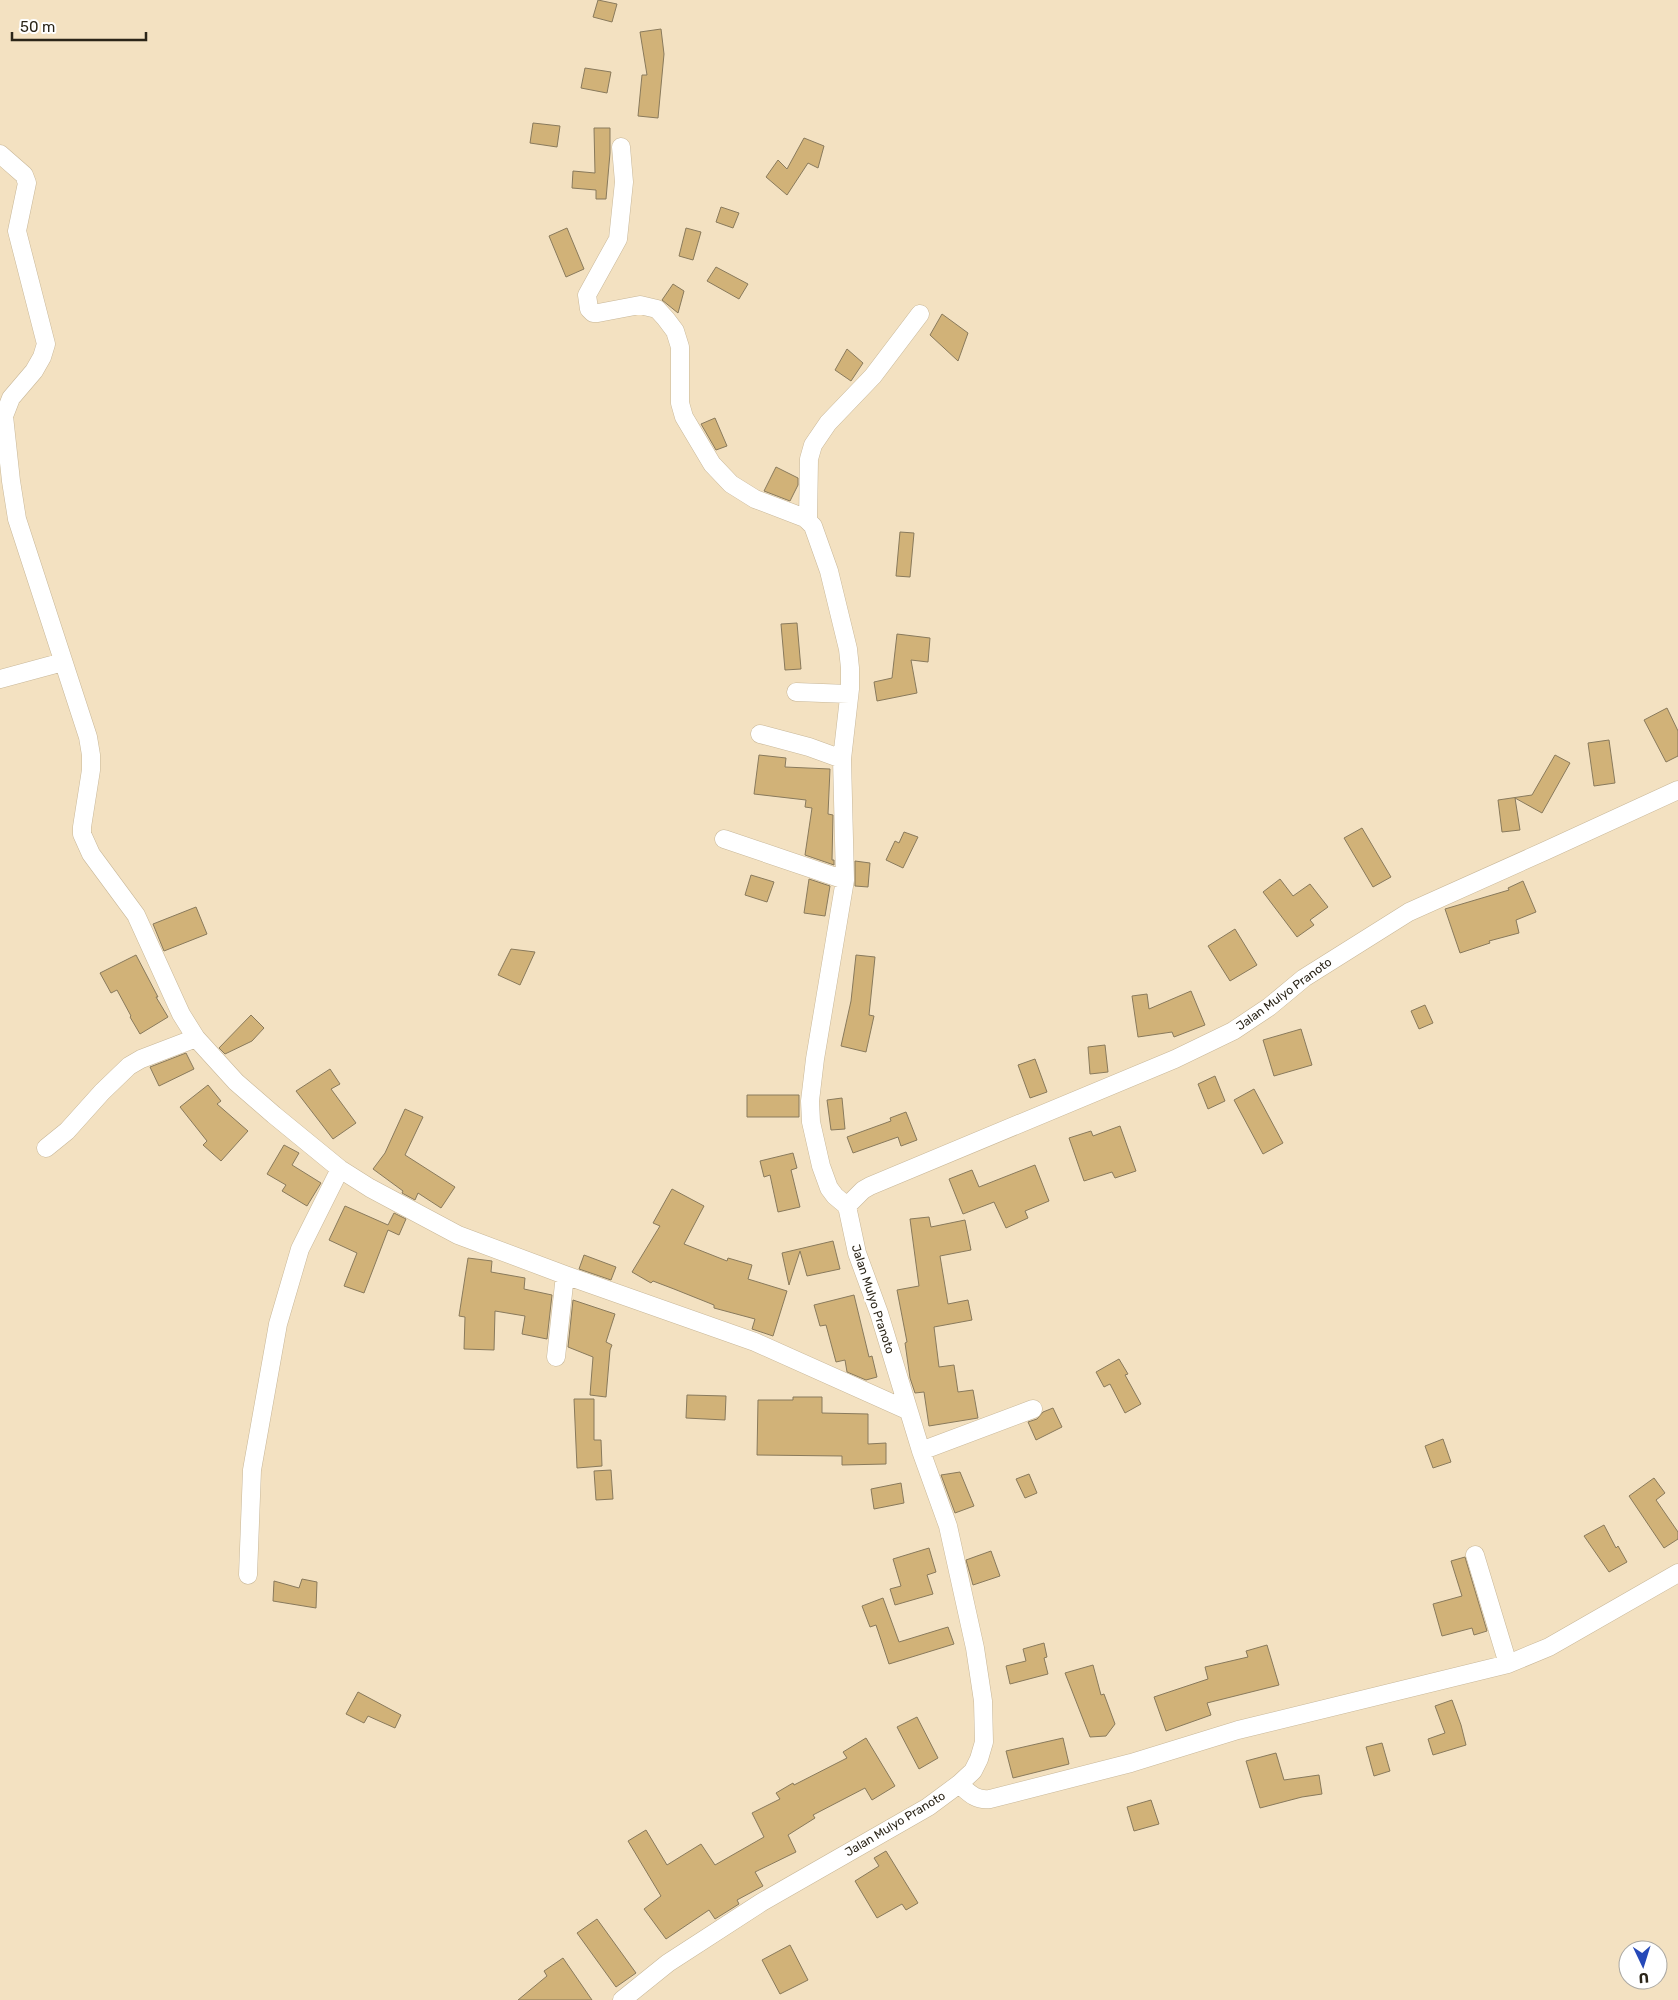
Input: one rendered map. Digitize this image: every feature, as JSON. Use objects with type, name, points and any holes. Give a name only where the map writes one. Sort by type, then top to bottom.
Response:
[{"type":"street","points":[[621,146],[624,182],[618,239],[588,295],[589,309],[592,313],[598,314],[640,305],[657,309],[675,331],[680,347],[680,403],[684,417],[712,464],[732,484],[755,499],[805,518],[814,526],[836,594],[848,649],[850,668],[849,694],[842,759],[845,880],[815,1059],[810,1101],[814,1138],[826,1180],[835,1196],[847,1206]]},
{"type":"street","points":[[0,154],[24,175],[27,183],[17,231],[46,344],[42,357],[34,371],[11,398],[4,416],[11,481],[17,519],[88,737],[91,770],[83,816],[82,834],[91,854],[136,914],[180,1014],[196,1038],[236,1082],[340,1169],[370,1188],[458,1235],[755,1342],[907,1410]]},
{"type":"street","points":[[808,521],[809,459],[812,445],[828,424],[873,376],[920,314]]},
{"type":"street","points":[[0,679],[64,662]]},
{"type":"street","points":[[796,692],[849,694]]},
{"type":"street","points":[[760,734],[809,747],[842,759]]},
{"type":"street","name":"Jalan Mulyo Pranoto","points":[[622,2000],[668,1962],[762,1902],[928,1807],[973,1771],[984,1742],[983,1701],[974,1648],[948,1526],[907,1410],[879,1313],[857,1253],[847,1206],[863,1190],[870,1186],[1175,1059],[1233,1031],[1269,1007],[1304,978],[1409,912],[1678,790]]},
{"type":"street","points":[[724,838],[845,880]]},
{"type":"street","points":[[46,1148],[67,1131],[102,1092],[130,1066],[142,1059],[196,1038]]},
{"type":"street","points":[[248,1575],[252,1470],[278,1324],[300,1249],[340,1169]]},
{"type":"street","points":[[556,1357],[565,1275]]},
{"type":"street","points":[[921,1451],[1033,1409]]},
{"type":"street","points":[[1476,1555],[1508,1664]]},
{"type":"street","points":[[959,1784],[975,1798],[990,1799],[1131,1763],[1238,1730],[1508,1664],[1548,1647],[1678,1573]]},
{"type":"building","points":[[598,0],[617,4],[612,22],[593,17]]},
{"type":"building","points":[[661,29],[664,54],[658,118],[638,116],[642,75],[647,75],[640,32]]},
{"type":"building","points":[[585,68],[611,72],[607,93],[581,88]]},
{"type":"building","points":[[533,123],[560,126],[557,147],[530,143]]},
{"type":"building","points":[[594,128],[610,128],[606,199],[596,199],[596,190],[572,188],[573,171],[595,173]]},
{"type":"building","points":[[804,138],[824,146],[818,168],[808,163],[787,195],[766,177],[778,160],[787,169]]},
{"type":"building","points":[[721,207],[739,213],[733,228],[716,222]]},
{"type":"building","points":[[567,228],[584,269],[566,277],[549,236]]},
{"type":"building","points":[[686,228],[701,232],[693,260],[679,256]]},
{"type":"building","points":[[716,267],[748,284],[739,299],[707,281]]},
{"type":"building","points":[[673,284],[684,291],[678,313],[662,300]]},
{"type":"building","points":[[942,314],[968,333],[958,361],[930,335]]},
{"type":"building","points":[[847,349],[863,363],[851,381],[835,370]]},
{"type":"building","points":[[715,418],[727,446],[716,450],[701,424]]},
{"type":"building","points":[[776,467],[798,478],[798,485],[790,501],[764,491]]},
{"type":"building","points":[[900,532],[914,533],[910,577],[896,576]]},
{"type":"building","points":[[797,623],[801,669],[785,670],[781,624]]},
{"type":"building","points":[[897,634],[930,638],[928,662],[911,660],[917,693],[877,701],[874,682],[892,678]]},
{"type":"building","points":[[1667,708],[1678,731],[1678,756],[1666,762],[1644,720]]},
{"type":"building","points":[[1609,740],[1615,783],[1594,786],[1588,743]]},
{"type":"building","points":[[759,755],[786,758],[785,767],[830,769],[828,814],[833,815],[832,860],[834,860],[834,865],[805,855],[812,808],[805,807],[806,800],[754,794]]},
{"type":"building","points":[[1555,755],[1570,763],[1542,813],[1515,798],[1520,830],[1502,832],[1498,800],[1532,795]]},
{"type":"building","points":[[1362,828],[1391,877],[1373,887],[1344,838]]},
{"type":"building","points":[[904,832],[918,837],[903,868],[886,860],[895,841],[899,843]]},
{"type":"building","points":[[855,861],[870,863],[868,887],[855,886]]},
{"type":"building","points":[[751,875],[774,882],[767,902],[745,895]]},
{"type":"building","points":[[809,879],[830,886],[825,916],[804,913]]},
{"type":"building","points":[[1280,879],[1293,896],[1310,884],[1328,907],[1310,920],[1314,925],[1297,937],[1263,892]]},
{"type":"building","points":[[1523,881],[1536,912],[1516,920],[1519,933],[1489,941],[1490,943],[1460,953],[1445,909],[1509,890],[1508,888]]},
{"type":"building","points":[[196,907],[207,934],[164,951],[153,924]]},
{"type":"building","points":[[1235,929],[1257,965],[1230,981],[1208,946]]},
{"type":"building","points":[[511,949],[535,952],[520,985],[498,975]]},
{"type":"building","points":[[136,955],[168,1017],[140,1034],[117,990],[111,993],[100,973]]},
{"type":"building","points":[[856,955],[875,957],[869,1015],[874,1016],[866,1052],[841,1046],[851,1001]]},
{"type":"building","points":[[1191,991],[1205,1025],[1174,1037],[1172,1032],[1138,1037],[1132,996],[1147,994],[1149,1009]]},
{"type":"building","points":[[1425,1005],[1433,1023],[1419,1029],[1411,1011]]},
{"type":"building","points":[[251,1015],[264,1028],[252,1041],[225,1054],[219,1048]]},
{"type":"building","points":[[1301,1029],[1312,1065],[1274,1076],[1263,1040]]},
{"type":"building","points":[[1105,1045],[1108,1072],[1090,1074],[1088,1047]]},
{"type":"building","points":[[186,1053],[194,1069],[159,1086],[150,1067]]},
{"type":"building","points":[[1035,1059],[1047,1092],[1030,1098],[1018,1065]]},
{"type":"building","points":[[330,1069],[340,1084],[331,1089],[356,1123],[333,1139],[296,1091]]},
{"type":"building","points":[[1215,1076],[1225,1101],[1208,1109],[1198,1084]]},
{"type":"building","points":[[208,1085],[221,1101],[217,1104],[248,1131],[221,1161],[203,1145],[207,1141],[180,1107]]},
{"type":"building","points":[[1254,1089],[1283,1143],[1263,1154],[1234,1100]]},
{"type":"building","points":[[747,1095],[799,1095],[799,1117],[747,1117]]},
{"type":"building","points":[[842,1098],[845,1129],[831,1130],[827,1100]]},
{"type":"building","points":[[405,1109],[423,1117],[405,1155],[455,1187],[441,1208],[418,1193],[415,1200],[402,1193],[403,1191],[373,1169],[385,1153]]},
{"type":"building","points":[[906,1112],[917,1140],[901,1146],[898,1137],[853,1153],[847,1137],[891,1121],[890,1118]]},
{"type":"building","points":[[1120,1126],[1136,1171],[1115,1178],[1112,1172],[1084,1181],[1069,1138],[1091,1131],[1093,1136]]},
{"type":"building","points":[[284,1145],[299,1153],[292,1165],[321,1183],[307,1206],[282,1191],[286,1185],[267,1174]]},
{"type":"building","points":[[793,1153],[797,1168],[791,1170],[800,1207],[778,1212],[770,1175],[764,1177],[760,1161]]},
{"type":"building","points":[[1035,1165],[1049,1201],[1025,1211],[1028,1218],[1006,1228],[994,1202],[963,1214],[949,1179],[972,1170],[979,1187]]},
{"type":"building","points":[[672,1189],[704,1206],[684,1244],[727,1261],[728,1258],[752,1265],[748,1279],[787,1291],[773,1336],[752,1329],[755,1319],[714,1308],[714,1305],[653,1281],[651,1283],[632,1272],[660,1226],[653,1223]]},
{"type":"building","points":[[345,1206],[388,1225],[394,1213],[406,1219],[399,1235],[388,1230],[364,1293],[344,1286],[357,1253],[329,1240]]},
{"type":"building","points":[[929,1217],[931,1227],[965,1220],[971,1250],[940,1256],[948,1304],[968,1300],[972,1320],[934,1327],[939,1367],[954,1365],[958,1392],[973,1390],[978,1418],[929,1426],[924,1392],[915,1393],[910,1378],[905,1343],[907,1342],[897,1290],[919,1286],[910,1219]]},
{"type":"building","points":[[833,1241],[840,1269],[807,1276],[800,1251],[789,1285],[782,1253]]},
{"type":"building","points":[[584,1255],[616,1267],[611,1280],[579,1269]]},
{"type":"building","points":[[468,1258],[492,1261],[491,1272],[525,1278],[524,1289],[552,1295],[547,1339],[522,1334],[525,1316],[495,1311],[494,1350],[464,1349],[465,1317],[459,1316]]},
{"type":"building","points":[[854,1295],[869,1357],[872,1356],[877,1377],[866,1380],[847,1372],[845,1360],[836,1362],[826,1325],[820,1326],[814,1305]]},
{"type":"building","points":[[573,1300],[615,1314],[606,1342],[612,1345],[606,1397],[590,1395],[593,1357],[568,1347]]},
{"type":"building","points":[[1119,1359],[1128,1374],[1125,1375],[1141,1404],[1125,1413],[1110,1384],[1104,1387],[1096,1372]]},
{"type":"building","points":[[687,1395],[726,1396],[725,1420],[686,1418]]},
{"type":"building","points":[[793,1397],[822,1397],[822,1413],[868,1414],[868,1444],[886,1443],[886,1464],[842,1465],[842,1456],[757,1455],[758,1400],[793,1400]]},
{"type":"building","points":[[574,1399],[594,1399],[594,1440],[601,1440],[602,1466],[577,1468]]},
{"type":"building","points":[[1053,1408],[1062,1427],[1036,1440],[1028,1422],[1037,1419],[1043,1412]]},
{"type":"building","points":[[1443,1439],[1451,1462],[1433,1468],[1425,1446]]},
{"type":"building","points":[[611,1470],[613,1499],[596,1500],[594,1471]]},
{"type":"building","points":[[960,1472],[974,1506],[955,1513],[941,1475]]},
{"type":"building","points":[[1029,1474],[1037,1493],[1025,1498],[1016,1479]]},
{"type":"building","points":[[1654,1478],[1665,1493],[1656,1500],[1678,1532],[1678,1539],[1664,1548],[1629,1496]]},
{"type":"building","points":[[901,1483],[904,1503],[874,1509],[871,1489]]},
{"type":"building","points":[[1604,1525],[1616,1548],[1618,1546],[1627,1562],[1609,1572],[1584,1536]]},
{"type":"building","points":[[929,1548],[936,1572],[927,1575],[933,1594],[895,1605],[890,1589],[901,1586],[893,1559]]},
{"type":"building","points":[[991,1551],[1000,1576],[973,1585],[966,1560]]},
{"type":"building","points":[[1465,1557],[1487,1631],[1474,1635],[1472,1628],[1442,1636],[1433,1604],[1462,1596],[1451,1561]]},
{"type":"building","points":[[302,1579],[317,1582],[316,1608],[273,1601],[274,1581],[299,1588]]},
{"type":"building","points":[[883,1598],[899,1642],[948,1627],[954,1644],[889,1664],[876,1625],[870,1627],[862,1606]]},
{"type":"building","points":[[1044,1643],[1047,1657],[1044,1658],[1048,1674],[1010,1684],[1006,1666],[1026,1661],[1023,1649]]},
{"type":"building","points":[[1267,1645],[1279,1685],[1207,1703],[1211,1715],[1166,1731],[1154,1697],[1208,1679],[1205,1667],[1248,1657],[1246,1651]]},
{"type":"building","points":[[1093,1665],[1101,1695],[1104,1694],[1115,1724],[1106,1736],[1090,1737],[1065,1673]]},
{"type":"building","points":[[358,1692],[401,1715],[395,1728],[368,1716],[364,1723],[346,1714]]},
{"type":"building","points":[[1452,1700],[1466,1745],[1433,1755],[1428,1739],[1445,1733],[1435,1706]]},
{"type":"building","points":[[917,1717],[938,1758],[919,1769],[897,1727]]},
{"type":"building","points":[[866,1738],[895,1786],[872,1800],[865,1788],[813,1815],[815,1818],[788,1835],[796,1852],[755,1872],[763,1886],[737,1900],[739,1904],[715,1919],[709,1910],[666,1939],[644,1909],[661,1896],[628,1841],[646,1830],[667,1865],[701,1844],[715,1865],[764,1837],[752,1813],[780,1799],[776,1793],[793,1783],[794,1785],[847,1758],[843,1752]]},
{"type":"building","points":[[1063,1738],[1069,1764],[1013,1778],[1006,1751]]},
{"type":"building","points":[[1382,1743],[1390,1771],[1374,1776],[1366,1747]]},
{"type":"building","points":[[1276,1753],[1284,1780],[1319,1775],[1322,1794],[1260,1808],[1246,1761]]},
{"type":"building","points":[[1151,1800],[1159,1824],[1134,1831],[1127,1807]]},
{"type":"building","points":[[886,1851],[918,1903],[906,1910],[902,1904],[877,1918],[855,1881],[879,1866],[874,1858]]},
{"type":"building","points":[[597,1919],[636,1973],[616,1987],[577,1933]]},
{"type":"building","points":[[790,1945],[808,1980],[780,1994],[762,1960]]},
{"type":"building","points":[[563,1958],[592,2000],[518,2000],[547,1976],[544,1971]]}]
